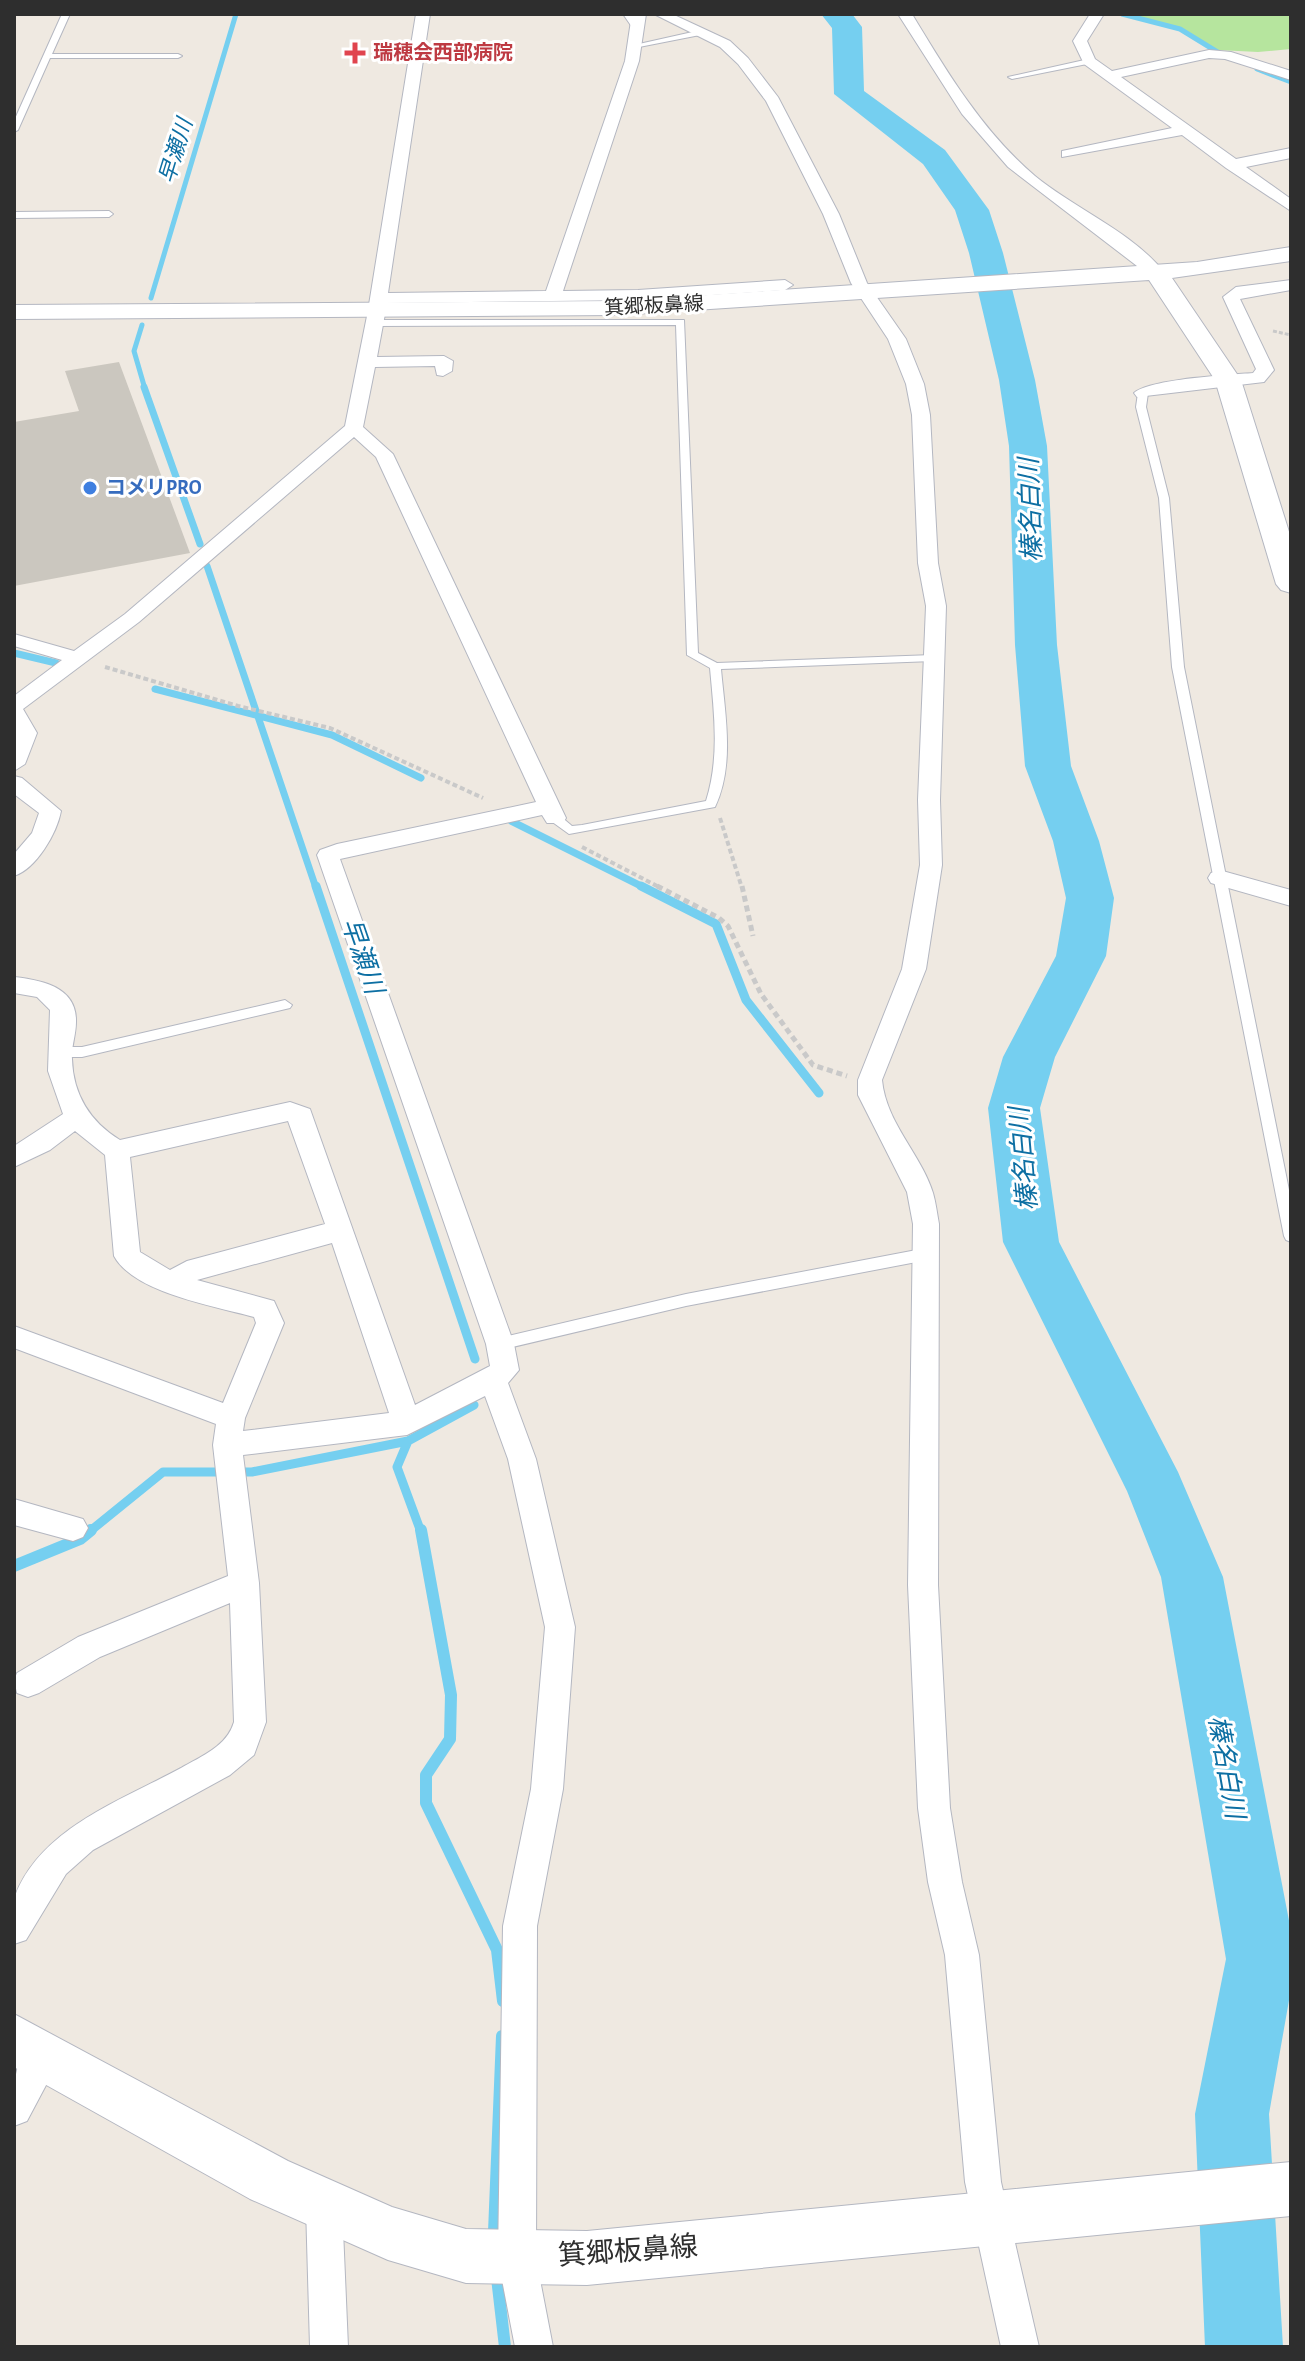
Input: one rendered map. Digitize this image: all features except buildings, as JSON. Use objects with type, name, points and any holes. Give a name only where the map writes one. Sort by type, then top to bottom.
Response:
[{"type":"main road","name":"箕郷板鼻線","points":[[14,312],[618,308],[1156,272],[1291,254]]},
{"type":"main road","points":[[1156,272],[1228,380],[1291,584]]},
{"type":"main road","name":"箕郷板鼻線","points":[[29,2047],[269,2180],[388,2233],[466,2256],[587,2258],[1291,2189]]},
{"type":"street","points":[[14,706],[84,661],[354,428],[368,362],[423,14]]},
{"type":"street","points":[[661,14],[725,44],[743,61],[773,100],[897,339],[915,384],[921,415],[928,563],[936,606],[929,800],[931,865],[914,969],[870,1080],[871,1095],[881,1119],[920,1192],[926,1224],[923,1585],[934,1808],[945,1882],[962,1955],[983,2182],[1004,2216],[1020,2347]]},
{"type":"street","points":[[905,14],[951,94],[1013,164],[1067,208],[1156,272]]},
{"type":"street","points":[[1097,14],[1080,41],[1089,61],[1291,206]]},
{"type":"street","points":[[552,297],[632,61],[634,18]]},
{"type":"street","points":[[1108,76],[1209,54],[1226,55],[1291,76]]},
{"type":"street","points":[[1067,154],[1182,130]]},
{"type":"street","points":[[1231,165],[1291,153]]},
{"type":"street","points":[[376,311],[552,297],[785,285]]},
{"type":"street","points":[[1143,393],[1258,378],[1265,370],[1232,301],[1234,294],[1291,285]]},
{"type":"street","points":[[368,362],[444,361],[443,371]]},
{"type":"street","points":[[14,1337],[229,1431],[407,1423],[505,1370],[500,1344],[328,855],[553,812],[384,454],[374,441],[354,428]]},
{"type":"street","points":[[14,640],[84,661]]},
{"type":"street","points":[[14,712],[26,733],[14,764]]},
{"type":"street","points":[[14,783],[50,811],[49,825],[14,868]]},
{"type":"street","points":[[1219,878],[1291,898]]},
{"type":"street","points":[[14,985],[42,988],[56,998],[65,1027],[59,1052],[60,1075],[77,1117],[85,1128],[117,1150],[290,1111],[301,1116],[407,1423]]},
{"type":"street","points":[[14,1157],[41,1143],[77,1117]]},
{"type":"street","points":[[14,1928],[54,1863],[81,1839],[219,1764],[243,1745],[250,1722],[244,1583],[229,1431],[270,1323],[264,1309],[175,1282],[137,1267],[127,1256],[117,1150]]},
{"type":"street","points":[[175,1282],[187,1272],[342,1230]]},
{"type":"street","points":[[493,1379],[522,1459],[560,1627],[547,1789],[520,1926],[517,2259],[534,2347]]},
{"type":"street","points":[[14,1512],[73,1528]]},
{"type":"street","points":[[28,1683],[89,1647],[244,1583]]},
{"type":"street","points":[[14,2108],[29,2047]]},
{"type":"street","points":[[324,2206],[329,2347]]},
{"type":"lane","points":[[14,130],[66,14]]},
{"type":"lane","points":[[634,46],[697,33]]},
{"type":"lane","points":[[47,56],[178,56]]},
{"type":"lane","points":[[1012,77],[1089,61]]},
{"type":"lane","points":[[14,215],[109,214]]},
{"type":"lane","points":[[376,311],[681,322],[693,655],[715,666],[933,658]]},
{"type":"lane","points":[[1143,393],[1141,407],[1164,498],[1178,667],[1291,1236]]},
{"type":"lane","points":[[553,812],[569,830],[711,804],[717,788],[722,743],[715,666]]},
{"type":"lane","points":[[59,1052],[82,1052],[285,1005]]},
{"type":"lane","points":[[500,1344],[686,1300],[927,1254]]},
{"type":"path","points":[[84,661],[238,706],[330,728],[493,803]]},
{"type":"path","points":[[711,804],[716,807],[736,861],[753,936]]},
{"type":"path","points":[[578,846],[719,918],[728,926],[761,994],[813,1065],[859,1079]]},
{"type":"green space","points":[[1115,14],[1291,14],[1291,49],[1258,52],[1218,50],[1178,29]]},
{"type":"waterway","name":"早瀬川","points":[[151,298],[236,14]]},
{"type":"waterway","name":"榛名白川","points":[[836,14],[847,27],[849,94],[934,157],[972,210],[986,253],[1017,380],[1028,446],[1036,645],[1048,766],[1076,841],[1090,898],[1081,956],[1029,1057],[1014,1108],[1031,1242],[1157,1490],[1192,1577],[1261,1959],[1232,2114],[1244,2347]]},
{"type":"waterway","points":[[1122,14],[1180,29],[1224,56]]},
{"type":"waterway","points":[[1257,69],[1291,82]]},
{"type":"waterway","name":"早瀬川","points":[[142,325],[134,351],[145,389]]},
{"type":"waterway","name":"早瀬川","points":[[144,387],[200,544]]},
{"type":"waterway","name":"早瀬川","points":[[207,566],[258,716]]},
{"type":"waterway","points":[[14,653],[56,663]]},
{"type":"waterway","points":[[155,689],[258,716]]},
{"type":"waterway","points":[[258,716],[332,735],[421,778]]},
{"type":"waterway","name":"早瀬川","points":[[258,716],[316,888]]},
{"type":"waterway","points":[[511,821],[641,886]]},
{"type":"waterway","name":"早瀬川","points":[[316,886],[475,1359]]},
{"type":"waterway","points":[[641,886],[645,888]]},
{"type":"waterway","points":[[641,886],[716,924],[746,1000],[819,1093]]},
{"type":"waterway","name":"早瀬川","points":[[408,1441],[474,1405]]},
{"type":"waterway","name":"早瀬川","points":[[89,1532],[163,1472],[252,1472],[408,1441]]},
{"type":"waterway","points":[[408,1441],[397,1467],[421,1532]]},
{"type":"waterway","name":"早瀬川","points":[[14,1566],[80,1539],[91,1530]]},
{"type":"waterway","points":[[421,1530],[451,1695],[450,1739],[426,1775],[426,1803],[497,1950],[503,2001]]},
{"type":"waterway","points":[[494,2232],[502,2036]]},
{"type":"waterway","points":[[497,2278],[505,2347]]},
{"type":"place","name":"瑞穂会西部病院","points":[[355,53]]},
{"type":"place","name":"コメリPRO","points":[[90,488]]}]
